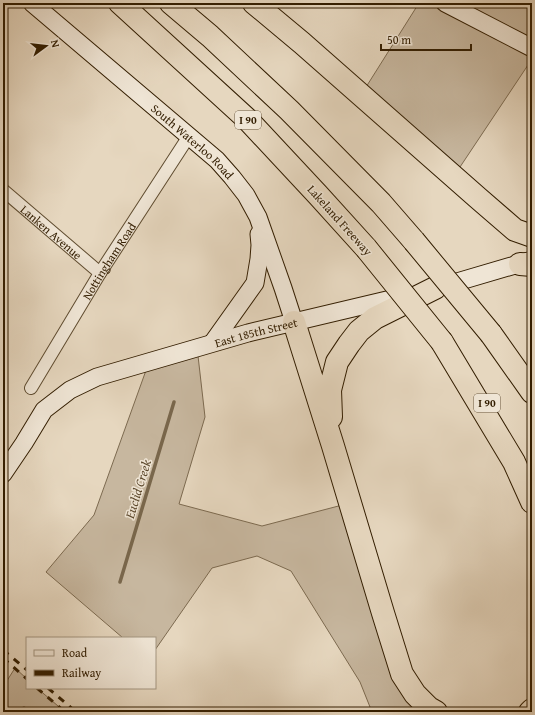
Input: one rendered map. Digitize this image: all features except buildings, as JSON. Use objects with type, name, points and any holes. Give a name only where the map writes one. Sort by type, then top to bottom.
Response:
[{"type":"highway","name":"Lakeland Freeway","points":[[120,3],[248,120],[366,248],[442,342],[532,463]]},
{"type":"highway","points":[[170,3],[210,36],[289,110],[380,203],[414,241],[491,334],[532,378]]},
{"type":"highway","points":[[254,3],[302,43],[515,230],[532,236]]},
{"type":"highway","points":[[333,446],[330,390],[337,362],[359,331],[375,318],[435,288]]},
{"type":"highway","points":[[294,322],[402,674],[415,694],[429,708],[436,712]]},
{"type":"highway","points":[[491,334],[532,392]]},
{"type":"highway","points":[[442,342],[514,462],[532,502]]},
{"type":"street","name":"South Waterloo Road","points":[[32,3],[218,160],[232,177],[246,195],[258,218],[294,322]]},
{"type":"street","points":[[445,3],[532,48]]},
{"type":"street","name":"Nottingham Road","points":[[31,388],[100,273],[189,136]]},
{"type":"street","name":"Lanken Avenue","points":[[3,190],[100,273]]},
{"type":"street","points":[[213,342],[255,283],[260,245],[258,218]]},
{"type":"street","name":"East 185th Street","points":[[3,474],[44,410],[70,390],[97,377],[213,342],[435,288],[528,263]]},
{"type":"shaded area","points":[[419,3],[532,3],[532,59],[454,176],[361,95]]},
{"type":"shaded area","points":[[197,347],[205,417],[179,504],[262,526],[350,503],[427,712],[372,712],[360,682],[291,571],[257,556],[212,568],[156,649],[156,637],[122,637],[46,572],[94,515],[149,362]]},
{"type":"shaded area","points":[[15,668],[26,678],[26,689],[38,689],[65,712],[3,712],[3,687]]},
{"type":"waterway","name":"Euclid Creek","points":[[120,582],[174,402]]},
{"type":"waterway","name":"Euclid Creek","points":[[20,712],[24,708]]},
{"type":"railway","points":[[3,650],[26,669]]},
{"type":"railway","points":[[3,658],[26,678]]},
{"type":"railway","points":[[38,689],[65,712]]},
{"type":"railway","points":[[49,689],[76,712]]}]
